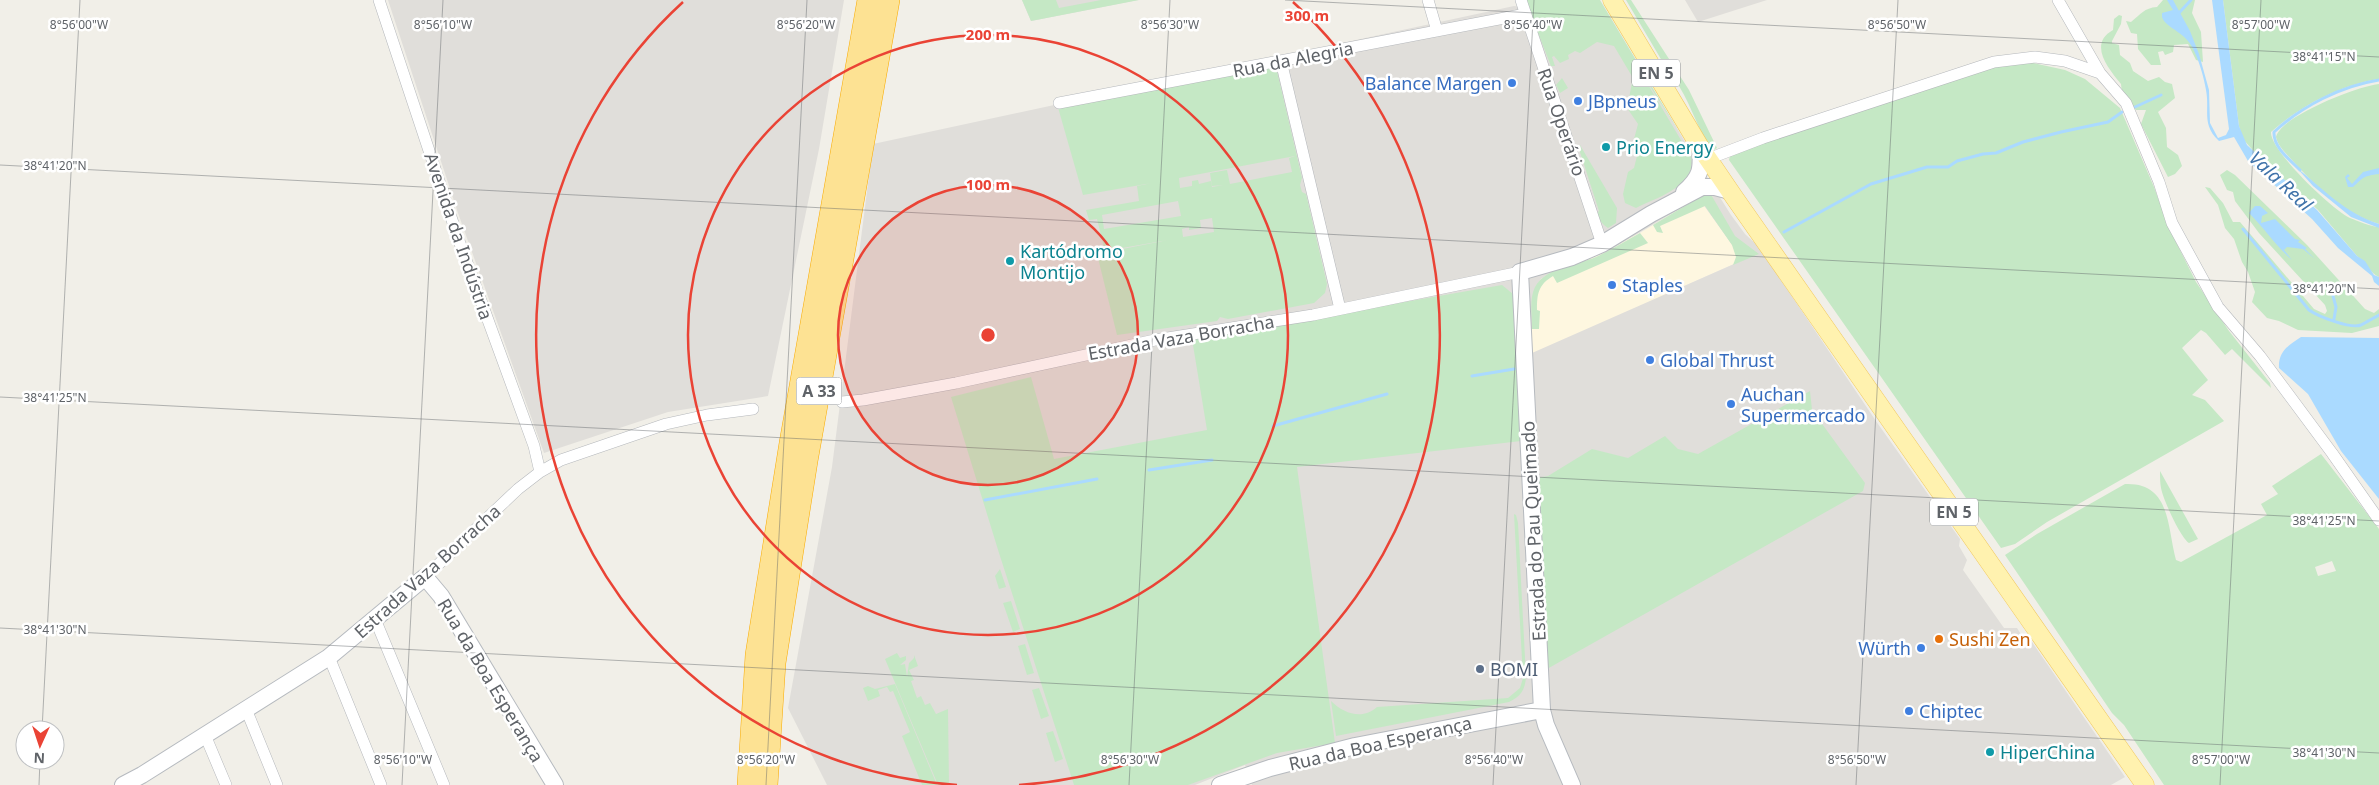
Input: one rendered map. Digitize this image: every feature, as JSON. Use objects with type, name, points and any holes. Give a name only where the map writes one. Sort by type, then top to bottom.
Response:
[{"type":"highway","name":"A 33","points":[[748,785],[756,655],[791,434],[868,0]]},
{"type":"highway","name":"A 33","points":[[767,785],[775,663],[807,461],[889,0]]},
{"type":"main road","name":"EN 5","points":[[1612,0],[1704,153],[2145,785]]},
{"type":"street","name":"Avenida da Indústria","points":[[379,0],[458,238],[534,446],[540,472]]},
{"type":"street","points":[[1428,0],[1437,31]]},
{"type":"street","name":"Rua Operário","points":[[1521,0],[1602,244]]},
{"type":"street","points":[[2058,0],[2100,73],[2126,103],[2159,182],[2172,223],[2218,307],[2260,356],[2379,520]]},
{"type":"street","name":"Rua da Alegria","points":[[1059,103],[1526,14]]},
{"type":"street","points":[[1673,202],[1698,179],[1704,153],[1762,138],[1994,62],[2035,57],[2064,61],[2100,73]]},
{"type":"street","points":[[1281,61],[1340,309]]},
{"type":"street","points":[[1520,272],[1572,257],[1602,244],[1673,202],[1705,186],[1730,191]]},
{"type":"street","name":"Estrada Vaza Borracha","points":[[842,402],[956,383],[1155,340],[1340,309],[1520,272]]},
{"type":"street","name":"Estrada do Pau Queimado","points":[[1520,272],[1542,710],[1546,726],[1572,785]]},
{"type":"street","name":"Estrada Vaza Borracha","points":[[123,785],[142,776],[328,657],[425,577],[518,489],[540,472],[561,460],[666,424],[707,415],[753,409]]},
{"type":"street","name":"Rua da Boa Esperança","points":[[425,577],[441,596],[555,785]]},
{"type":"street","points":[[375,619],[444,785]]},
{"type":"street","points":[[328,657],[381,785]]},
{"type":"street","points":[[246,709],[277,785]]},
{"type":"street","name":"Rua da Boa Esperança","points":[[1220,785],[1270,768],[1364,744],[1542,710]]},
{"type":"street","points":[[206,735],[226,785]]},
{"type":"shaded area","points":[[388,0],[844,0],[819,149],[768,396],[668,412],[544,453],[458,213]]},
{"type":"shaded area","points":[[1022,0],[1138,0],[1031,21]]},
{"type":"shaded area","points":[[1596,0],[1731,215],[1745,234],[1758,246],[1878,424],[1960,539],[1959,546],[1967,560],[1963,570],[2004,628],[2017,628],[2024,639],[2030,639],[2125,777],[2111,785],[1252,785],[1245,765],[1195,785],[827,785],[788,708],[832,467],[873,144],[1514,6],[1542,10]],"holes":[[[1693,201],[1703,204],[1743,260],[1532,353],[1532,299],[1536,286],[1541,279],[1550,273],[1610,250]]]},
{"type":"shaded area","points":[[1685,0],[1767,0],[1698,22]]},
{"type":"shaded area","points":[[1693,201],[1703,204],[1743,260],[1532,354],[1532,299],[1541,278],[1640,233]]},
{"type":"green space","points":[[1022,0],[1056,0],[1059,8],[1101,0],[1139,0],[1031,21]]},
{"type":"green space","points":[[1525,0],[1600,0],[1684,140],[1637,66],[1691,157],[1691,167],[1688,176],[1682,183],[1665,195],[1636,208],[1625,203],[1623,194],[1628,172],[1634,168],[1639,148],[1634,139],[1638,124],[1627,108],[1633,78],[1614,46],[1597,42],[1580,53],[1575,51],[1568,55],[1569,59],[1560,63],[1554,56],[1552,57],[1555,66],[1551,66]]},
{"type":"green space","points":[[1626,0],[1631,0],[1689,90],[1717,148],[1712,151],[1684,94],[1672,76],[1675,73],[1671,68],[1668,71]]},
{"type":"green space","points":[[2163,0],[2195,0],[2192,13],[2201,32],[2203,62],[2196,60],[2188,44],[2174,45],[2173,52],[2165,55],[2163,51],[2158,52],[2161,65],[2151,65],[2138,49],[2137,34],[2131,33],[2126,21],[2131,22],[2146,10],[2157,7]]},
{"type":"green space","points":[[2223,0],[2379,0],[2379,79],[2350,86],[2321,98],[2308,105],[2271,132],[2273,141],[2291,165],[2330,204],[2350,218],[2379,227],[2379,277],[2357,256],[2318,210],[2257,155],[2243,139],[2239,126]]},
{"type":"green space","points":[[2119,15],[2122,16],[2121,24],[2112,43],[2119,45],[2120,55],[2130,63],[2133,71],[2148,81],[2159,77],[2165,82],[2172,84],[2175,98],[2158,112],[2166,128],[2167,147],[2178,155],[2182,166],[2175,174],[2168,177],[2141,124],[2146,110],[2136,110],[2124,95],[2121,84],[2106,64],[2103,56],[2102,42],[2113,30],[2114,19]]},
{"type":"green space","points":[[2024,61],[2065,70],[2085,79],[2120,108],[2154,187],[2168,226],[2196,282],[2229,331],[2270,383],[2271,388],[2232,349],[2225,355],[2206,333],[2201,330],[2182,348],[2208,380],[2192,395],[2205,400],[2224,421],[2047,522],[2015,544],[2001,548],[1729,160],[1731,151],[1993,66]]},
{"type":"green space","points":[[1268,66],[1277,71],[1302,178],[1300,185],[1302,192],[1306,194],[1327,284],[1325,293],[1314,303],[1228,319],[1220,317],[1217,321],[1117,335],[1097,254],[1168,240],[1105,251],[1097,219],[1089,220],[1086,210],[1139,201],[1137,186],[1152,183],[1083,195],[1057,104]],"holes":[[[1295,156],[1289,158],[1292,172],[1230,184],[1227,170],[1210,173],[1212,186],[1223,185],[1212,187],[1211,181],[1199,184],[1198,180],[1192,181],[1192,186],[1180,188],[1179,178]],[[1178,201],[1181,216],[1104,229],[1102,215]],[[1212,218],[1214,232],[1183,237],[1182,229],[1189,227],[1189,230],[1201,228],[1200,220]]]},
{"type":"green space","points":[[1562,78],[1568,88],[1560,93],[1556,85]]},
{"type":"green space","points":[[2379,84],[2379,224],[2353,213],[2330,198],[2291,159],[2280,146],[2276,137],[2281,129],[2291,120],[2322,103],[2355,90]]},
{"type":"green space","points":[[1580,145],[1617,208],[1616,223],[1608,228],[1601,222],[1597,213],[1599,211],[1578,146]]},
{"type":"green space","points":[[2227,170],[2235,175],[2307,245],[2365,309],[2374,313],[2379,309],[2379,314],[2375,316],[2379,317],[2379,326],[2352,333],[2298,330],[2279,321],[2267,318],[2252,302],[2255,292],[2248,272],[2242,262],[2234,239],[2225,228],[2218,205],[2205,187],[2210,188],[2223,203],[2233,222],[2240,222],[2314,309],[2325,314],[2327,311],[2325,305],[2259,233],[2235,201],[2233,192],[2227,190],[2220,175]]},
{"type":"green space","points":[[1705,194],[1711,195],[1735,236],[1759,254],[1733,265],[1736,257],[1732,245],[1705,206],[1660,226],[1663,233],[1657,232],[1653,225]]},
{"type":"green space","points":[[1640,233],[1648,243],[1557,283],[1553,276],[1548,279],[1541,286],[1537,299],[1537,310],[1540,311],[1539,329],[1532,329],[1532,297],[1535,287],[1540,280],[1554,271],[1596,257]]},
{"type":"green space","points":[[1502,285],[1513,294],[1521,441],[1297,467],[1335,743],[1277,753],[1188,785],[1074,785],[951,397],[1031,377],[1054,459],[1207,430],[1192,339]]},
{"type":"green space","points":[[1810,391],[1812,410],[1865,483],[1863,491],[1547,669],[1536,478],[1548,476],[1592,449],[1628,458],[1665,436],[1678,449],[1698,454]]},
{"type":"green space","points":[[2321,454],[2379,529],[2379,785],[2164,785],[2124,725],[2112,713],[2005,555],[2037,534],[2125,484],[2140,485],[2151,490],[2159,498],[2168,521],[2176,560],[2181,562],[2267,515],[2261,504],[2278,494],[2272,486]],"holes":[[[2332,561],[2336,571],[2318,576],[2315,567]]]},
{"type":"green space","points":[[2160,471],[2198,539],[2189,543],[2177,526],[2162,493]]},
{"type":"green space","points":[[1514,514],[1518,523],[1526,677],[1522,692],[1509,702],[1336,736],[1331,701],[1348,712],[1360,714],[1372,711],[1377,707],[1508,698],[1520,688],[1523,678]]},
{"type":"green space","points":[[1000,569],[1006,587],[999,589],[995,576]]},
{"type":"green space","points":[[1011,601],[1020,629],[1013,632],[1003,603]]},
{"type":"green space","points":[[1025,644],[1034,673],[1027,675],[1018,646]]},
{"type":"green space","points":[[897,653],[900,658],[906,656],[906,660],[900,665],[905,664],[907,677],[909,663],[914,658],[914,655],[918,666],[909,670],[914,680],[911,681],[917,698],[921,696],[925,705],[930,703],[936,714],[948,709],[949,785],[938,785],[885,659]]},
{"type":"green space","points":[[895,684],[937,785],[922,785],[902,736],[910,732],[893,691],[890,692],[887,687],[878,690],[880,696],[868,701],[863,688],[868,686],[875,689]]},
{"type":"green space","points":[[1039,688],[1049,716],[1041,719],[1032,690]]},
{"type":"green space","points":[[1053,731],[1063,759],[1055,762],[1046,733]]},
{"type":"water","name":"Vala Real","points":[[2167,0],[2173,0],[2190,31],[2199,54],[2209,90],[2210,123],[2218,138],[2226,135],[2229,129],[2212,0],[2223,0],[2239,126],[2247,145],[2317,210],[2357,256],[2365,261],[2374,275],[2379,277],[2379,286],[2374,282],[2372,276],[2338,248],[2312,219],[2248,161],[2234,137],[2219,141],[2213,135],[2207,117],[2207,98],[2204,81],[2192,46],[2183,36],[2168,25],[2162,17],[2162,13],[2173,10]]},
{"type":"water","points":[[2296,167],[2335,200],[2355,214],[2379,224],[2379,228],[2351,217],[2313,186]]},
{"type":"water","points":[[2379,168],[2379,174],[2367,176],[2353,187],[2348,187],[2345,177],[2348,174],[2350,176],[2347,178],[2352,184],[2363,172]]},
{"type":"water","points":[[2255,206],[2260,206],[2268,213],[2262,216],[2261,223],[2275,219],[2295,239],[2300,240],[2298,242],[2307,248],[2305,249],[2315,259],[2303,249],[2287,247],[2284,250],[2292,260],[2249,213]]},
{"type":"water","points":[[2301,337],[2379,338],[2379,499],[2341,451],[2308,394],[2279,368],[2282,353]]},
{"type":"waterway","points":[[2178,14],[2191,0]]},
{"type":"waterway","points":[[2300,170],[2279,148],[2274,138],[2274,132],[2297,114],[2323,98],[2350,87],[2379,80]]},
{"type":"waterway","points":[[2135,107],[2161,95]]},
{"type":"waterway","points":[[1784,232],[1871,184],[1927,167],[1948,167],[1957,161],[1983,154],[1996,153],[2023,142],[2108,122],[2122,112]]},
{"type":"waterway","points":[[2243,229],[2309,310],[2335,322],[2356,326],[2379,315]]},
{"type":"waterway","points":[[2333,296],[2336,307],[2334,319]]},
{"type":"waterway","points":[[1472,376],[1514,369]]},
{"type":"waterway","points":[[1273,426],[1387,394]]},
{"type":"waterway","points":[[1149,470],[1212,460]]},
{"type":"waterway","points":[[985,500],[1097,479]]},
{"type":"place","name":"Balance Margen","points":[[1512,83]]},
{"type":"place","name":"JBpneus","points":[[1578,101]]},
{"type":"place","name":"Prio Energy","points":[[1606,147]]},
{"type":"place","name":"Kartódromo Montijo","points":[[1010,261]]},
{"type":"place","name":"Staples","points":[[1612,285]]},
{"type":"place","name":"Global Thrust","points":[[1650,360]]},
{"type":"place","name":"Auchan Supermercado","points":[[1731,404]]},
{"type":"place","name":"Sushi Zen","points":[[1939,639]]},
{"type":"place","name":"Würth","points":[[1921,648]]},
{"type":"place","name":"BOMI","points":[[1480,669]]},
{"type":"place","name":"Chiptec","points":[[1909,711]]},
{"type":"place","name":"HiperChina","points":[[1990,752]]}]
